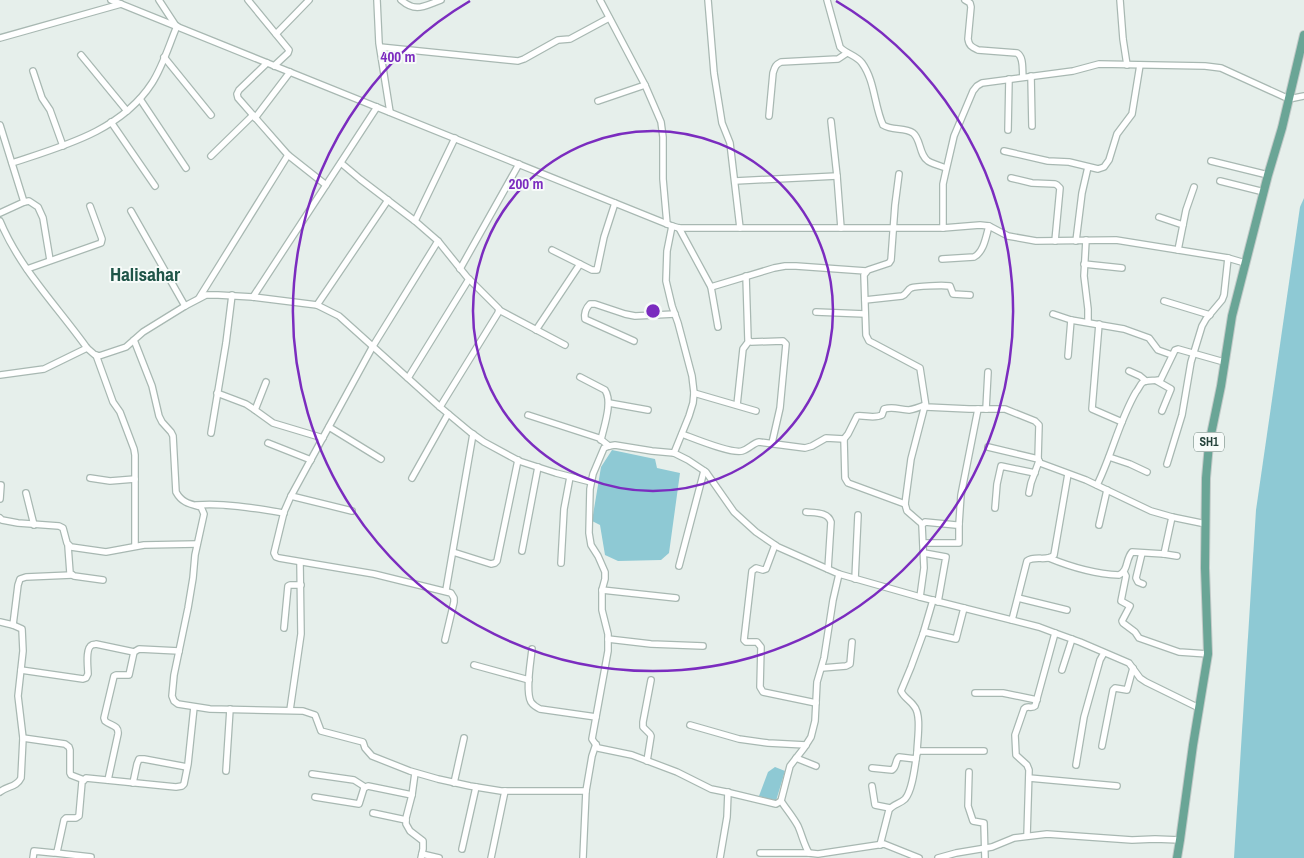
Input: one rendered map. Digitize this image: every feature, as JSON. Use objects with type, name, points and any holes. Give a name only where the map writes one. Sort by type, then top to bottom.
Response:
[{"type":"main road","name":"SH1","points":[[1177,858],[1187,782],[1208,654],[1205,568],[1208,453],[1232,316],[1304,35]]},
{"type":"street","points":[[111,0],[679,228],[943,228],[980,225],[989,226],[1008,236],[1036,242],[1116,240],[1228,258],[1245,263]]},
{"type":"street","points":[[159,0],[176,26]]},
{"type":"street","points":[[248,0],[288,48],[289,52],[274,66]]},
{"type":"street","points":[[276,34],[309,0]]},
{"type":"street","points":[[377,0],[380,47],[390,112]]},
{"type":"street","points":[[401,0],[408,6],[415,8],[441,0]]},
{"type":"street","points":[[600,0],[644,85],[658,115],[662,130],[664,147],[663,179],[670,225],[666,281],[692,376],[694,393],[689,416],[674,453]]},
{"type":"street","points":[[708,0],[714,73],[722,121],[730,143],[740,228]]},
{"type":"street","points":[[827,0],[839,46],[858,59],[866,69],[883,126],[912,132],[916,135],[924,157],[946,168]]},
{"type":"street","points":[[965,0],[970,3],[971,7]]},
{"type":"street","points":[[973,0],[969,44],[972,48],[978,50],[1017,53],[1021,58],[1023,77]]},
{"type":"street","points":[[1120,0],[1123,39],[1128,65]]},
{"type":"street","points":[[0,38],[121,4]]},
{"type":"street","points":[[380,47],[518,61],[558,40],[570,39],[609,18]]},
{"type":"street","points":[[12,163],[63,146],[100,130],[127,111],[140,99],[154,81],[176,26]]},
{"type":"street","points":[[769,116],[773,73],[777,64],[781,62],[838,59],[847,53]]},
{"type":"street","points":[[81,55],[127,111]]},
{"type":"street","points":[[164,57],[212,115]]},
{"type":"street","points":[[267,63],[239,90],[238,98],[288,155],[326,185]]},
{"type":"street","points":[[943,228],[943,184],[954,136],[973,92],[982,83],[1073,71],[1099,64],[1205,66],[1222,68],[1289,99],[1304,96]]},
{"type":"street","points":[[1004,151],[1048,161],[1069,162],[1098,169],[1104,167],[1109,160],[1117,134],[1132,114],[1140,65]]},
{"type":"street","points":[[33,70],[42,98],[50,110],[63,146]]},
{"type":"street","points":[[211,156],[254,117],[290,72]]},
{"type":"street","points":[[1031,76],[1032,126]]},
{"type":"street","points":[[1008,130],[1009,79]]},
{"type":"street","points":[[598,101],[644,85]]},
{"type":"street","points":[[140,99],[186,168]]},
{"type":"street","points":[[253,297],[377,107]]},
{"type":"street","points":[[831,121],[841,228]]},
{"type":"street","points":[[111,122],[155,186]]},
{"type":"street","points":[[0,125],[24,202]]},
{"type":"street","points":[[415,221],[455,138]]},
{"type":"street","points":[[199,298],[288,155]]},
{"type":"street","points":[[1211,160],[1268,175]]},
{"type":"street","points":[[341,163],[438,241],[460,269],[499,310],[565,345]]},
{"type":"street","points":[[460,269],[519,164]]},
{"type":"street","points":[[1076,241],[1082,193],[1088,166]]},
{"type":"street","points":[[711,287],[774,268],[790,266],[866,271],[890,262],[899,174]]},
{"type":"street","points":[[735,181],[837,176]]},
{"type":"street","points":[[1011,178],[1032,183],[1054,184],[1060,188],[1055,241]]},
{"type":"street","points":[[1220,181],[1264,192]]},
{"type":"street","points":[[1178,250],[1194,187]]},
{"type":"street","points":[[317,305],[388,200]]},
{"type":"street","points":[[0,213],[24,202],[34,204],[41,211],[50,260]]},
{"type":"street","points":[[552,250],[592,270],[597,270],[605,234],[615,203]]},
{"type":"street","points":[[27,269],[100,243],[102,239],[90,206]]},
{"type":"street","points":[[131,211],[185,306]]},
{"type":"street","points":[[1159,217],[1183,225]]},
{"type":"street","points":[[0,221],[12,247],[27,269],[87,348],[96,355],[103,355],[126,347],[143,332],[185,306],[199,298],[211,295],[253,297],[317,305],[339,316],[448,414],[473,434],[501,452],[518,460],[591,482]]},
{"type":"street","points":[[942,259],[974,257],[978,255],[989,226]]},
{"type":"street","points":[[679,228],[711,287],[718,328]]},
{"type":"street","points":[[1086,240],[1084,276],[1088,322]]},
{"type":"street","points":[[438,241],[373,346],[291,496],[284,513],[274,550],[275,556],[279,558],[374,574],[446,590],[454,598],[445,640]]},
{"type":"street","points":[[1167,464],[1182,415],[1191,362],[1202,326],[1224,295],[1228,258]]},
{"type":"street","points":[[536,330],[580,264]]},
{"type":"street","points":[[1084,264],[1122,268]]},
{"type":"street","points":[[866,271],[864,277],[865,314],[866,335],[869,341],[920,368],[925,405],[911,459],[905,504],[907,511],[922,524],[924,568],[920,597]]},
{"type":"street","points":[[746,276],[747,336],[749,341]]},
{"type":"street","points":[[408,378],[469,279]]},
{"type":"street","points":[[865,300],[906,295],[912,287],[950,286],[952,294],[970,295]]},
{"type":"street","points":[[211,433],[232,296]]},
{"type":"street","points":[[1164,301],[1210,314]]},
{"type":"street","points":[[634,341],[585,319],[584,315],[587,307],[590,304],[595,304],[635,316],[675,314]]},
{"type":"street","points":[[440,406],[499,310]]},
{"type":"street","points":[[816,312],[865,314]]},
{"type":"street","points":[[1053,314],[1071,320],[1118,328],[1149,338],[1158,350],[1172,355]]},
{"type":"street","points":[[1068,356],[1071,320]]},
{"type":"street","points":[[1099,324],[1092,409],[1122,422]]},
{"type":"street","points":[[134,340],[152,386],[159,416],[173,436],[176,492],[184,502],[201,508],[204,514],[174,675],[172,696],[174,701],[178,704],[210,709],[304,711],[315,716],[321,731],[363,742],[365,748],[372,756],[415,773],[454,783],[504,791],[586,792]]},
{"type":"street","points":[[737,405],[743,349],[749,341]]},
{"type":"street","points":[[749,341],[783,341],[786,344],[780,408],[772,443]]},
{"type":"street","points":[[0,375],[44,369],[87,348]]},
{"type":"street","points":[[1157,381],[1161,379],[1172,355],[1178,349],[1224,362]]},
{"type":"street","points":[[96,355],[113,402],[120,412],[134,449],[134,546]]},
{"type":"street","points":[[1128,371],[1146,381]]},
{"type":"street","points":[[986,409],[988,372]]},
{"type":"street","points":[[580,377],[605,390],[609,397],[601,440]]},
{"type":"street","points":[[1097,486],[1129,405],[1142,383],[1157,381],[1171,389],[1162,411]]},
{"type":"street","points":[[256,410],[266,382]]},
{"type":"street","points":[[217,393],[246,404],[273,424],[323,438]]},
{"type":"street","points":[[694,393],[756,411]]},
{"type":"street","points":[[609,403],[648,410]]},
{"type":"street","points":[[925,405],[929,408],[1004,409],[1038,423],[1038,460],[1029,493]]},
{"type":"street","points":[[905,504],[848,483],[846,478],[844,439],[856,416],[877,417],[882,416],[884,409],[890,407],[907,410],[925,405]]},
{"type":"street","points":[[923,543],[960,543],[960,499],[978,409]]},
{"type":"street","points":[[412,478],[448,414]]},
{"type":"street","points":[[528,415],[586,434],[601,440],[609,446]]},
{"type":"street","points":[[329,427],[381,459]]},
{"type":"street","points":[[446,590],[473,434]]},
{"type":"street","points":[[682,434],[709,444],[738,451],[745,450],[756,442],[805,448],[826,438],[844,439]]},
{"type":"street","points":[[268,444],[311,460]]},
{"type":"street","points":[[839,574],[822,668],[817,682],[815,721],[806,745],[790,766],[781,801],[776,804],[711,789],[677,772],[647,761],[598,748],[592,739],[608,651],[608,639],[602,610],[602,590],[605,572],[591,545],[589,533],[591,482],[604,448],[615,445],[674,453],[688,460],[704,471],[734,512],[756,532],[775,545],[839,574],[935,601],[1039,627],[1072,639],[1129,663],[1140,678],[1146,682],[1199,708]]},
{"type":"street","points":[[988,447],[1038,460],[1151,511],[1206,524]]},
{"type":"street","points":[[1109,457],[1147,472]]},
{"type":"street","points":[[453,552],[491,564],[495,563],[518,460]]},
{"type":"street","points":[[522,551],[538,467]]},
{"type":"street","points":[[995,508],[999,467],[1035,473]]},
{"type":"street","points":[[679,566],[704,471]]},
{"type":"street","points":[[1049,558],[1054,555],[1068,474]]},
{"type":"street","points":[[561,563],[564,509],[570,476]]},
{"type":"street","points":[[90,478],[110,481],[135,479]]},
{"type":"street","points":[[0,485],[0,499]]},
{"type":"street","points":[[1099,525],[1108,490]]},
{"type":"street","points":[[26,493],[34,525]]},
{"type":"street","points":[[291,496],[352,512]]},
{"type":"street","points":[[194,505],[232,505],[284,513]]},
{"type":"street","points":[[806,512],[826,515],[830,519],[828,569]]},
{"type":"street","points":[[855,578],[858,515]]},
{"type":"street","points":[[1164,554],[1172,517]]},
{"type":"street","points":[[0,518],[18,524],[61,527],[68,546],[69,570],[72,575]]},
{"type":"street","points":[[922,524],[925,522],[956,526],[959,524]]},
{"type":"street","points":[[68,546],[71,548],[106,552],[134,546],[197,544]]},
{"type":"street","points":[[775,545],[768,567],[764,570],[756,568],[752,571],[744,640],[746,642],[758,642],[761,646],[760,687],[763,692],[816,703]]},
{"type":"street","points":[[872,786],[875,805],[890,808],[903,801],[906,797],[914,775],[918,723],[917,710],[901,691],[935,601],[946,557],[924,553]]},
{"type":"street","points":[[1176,556],[1130,553],[1124,572],[1126,576],[1121,601],[1130,606],[1122,621],[1139,638],[1179,652],[1208,654]]},
{"type":"street","points":[[1142,553],[1136,578],[1138,582],[1143,584]]},
{"type":"street","points":[[1012,620],[1027,561],[1031,558],[1049,558],[1066,565],[1116,575],[1121,575],[1124,572]]},
{"type":"street","points":[[290,710],[301,634],[300,562]]},
{"type":"street","points":[[13,625],[20,579],[26,577],[72,575],[103,580]]},
{"type":"street","points":[[284,628],[288,586],[301,585]]},
{"type":"street","points":[[602,590],[676,598]]},
{"type":"street","points":[[1018,598],[1067,610]]},
{"type":"street","points":[[923,634],[925,632],[956,638],[964,608]]},
{"type":"street","points":[[0,622],[22,628],[23,651],[18,696],[23,738],[21,778],[20,782],[0,792]]},
{"type":"street","points":[[1027,836],[1028,767],[1017,758],[1015,738],[1024,709],[1034,707],[1037,700],[1055,633]]},
{"type":"street","points":[[608,639],[658,645],[703,646]]},
{"type":"street","points":[[1062,670],[1072,639]]},
{"type":"street","points":[[822,668],[850,664],[852,642]]},
{"type":"street","points":[[21,670],[83,680],[88,674],[87,652],[91,645],[96,644],[134,652],[139,649],[179,651]]},
{"type":"street","points":[[532,649],[529,698],[534,706],[540,709],[596,717]]},
{"type":"street","points":[[108,780],[118,729],[105,721],[104,718],[114,676],[129,675],[134,652]]},
{"type":"street","points":[[1076,765],[1084,717],[1100,660],[1104,653]]},
{"type":"street","points":[[474,665],[529,680]]},
{"type":"street","points":[[1102,746],[1113,690],[1115,688],[1128,689],[1133,668]]},
{"type":"street","points":[[647,761],[651,736],[643,727],[643,722],[651,680]]},
{"type":"street","points":[[975,692],[1004,693],[1037,700]]},
{"type":"street","points":[[23,738],[69,746],[70,773],[84,780],[89,778],[180,787],[184,784],[187,767],[194,706]]},
{"type":"street","points":[[226,771],[230,709]]},
{"type":"street","points":[[690,725],[739,739],[806,745]]},
{"type":"street","points":[[454,783],[464,738]]},
{"type":"street","points":[[583,858],[586,792],[596,744]]},
{"type":"street","points":[[872,768],[892,770],[898,757],[916,756],[920,751],[984,751]]},
{"type":"street","points":[[796,758],[816,766]]},
{"type":"street","points":[[133,783],[139,759],[187,767]]},
{"type":"street","points":[[969,772],[969,810],[973,821],[984,823],[985,858]]},
{"type":"street","points":[[415,773],[406,820],[407,828],[423,841],[421,856],[439,858]]},
{"type":"street","points":[[312,774],[354,780],[366,787],[412,795]]},
{"type":"street","points":[[1028,778],[1117,786]]},
{"type":"street","points":[[56,853],[64,820],[79,816],[82,782],[84,780]]},
{"type":"street","points":[[315,797],[360,804],[366,787]]},
{"type":"street","points":[[462,849],[476,787]]},
{"type":"street","points":[[491,858],[504,791]]},
{"type":"street","points":[[720,858],[727,817],[728,792]]},
{"type":"street","points":[[781,801],[796,822],[807,849],[813,855]]},
{"type":"street","points":[[880,845],[890,808]]},
{"type":"street","points":[[373,813],[406,820]]},
{"type":"street","points":[[938,858],[1000,844],[1014,838],[1047,834],[1132,840],[1155,838],[1180,840]]},
{"type":"street","points":[[760,853],[813,855],[884,844],[908,856],[919,858]]},
{"type":"street","points":[[33,858],[34,851],[91,857]]},
{"type":"water","points":[[1304,198],[1304,858],[1234,858],[1256,510],[1300,207]]},
{"type":"water","points":[[612,450],[655,459],[657,468],[680,473],[669,553],[661,560],[618,561],[605,555],[600,525],[592,521],[601,467]]},
{"type":"water","points":[[775,767],[785,771],[776,801],[759,796],[768,772]]},
{"type":"district","name":"Halisahar","points":[[145,274]]}]
